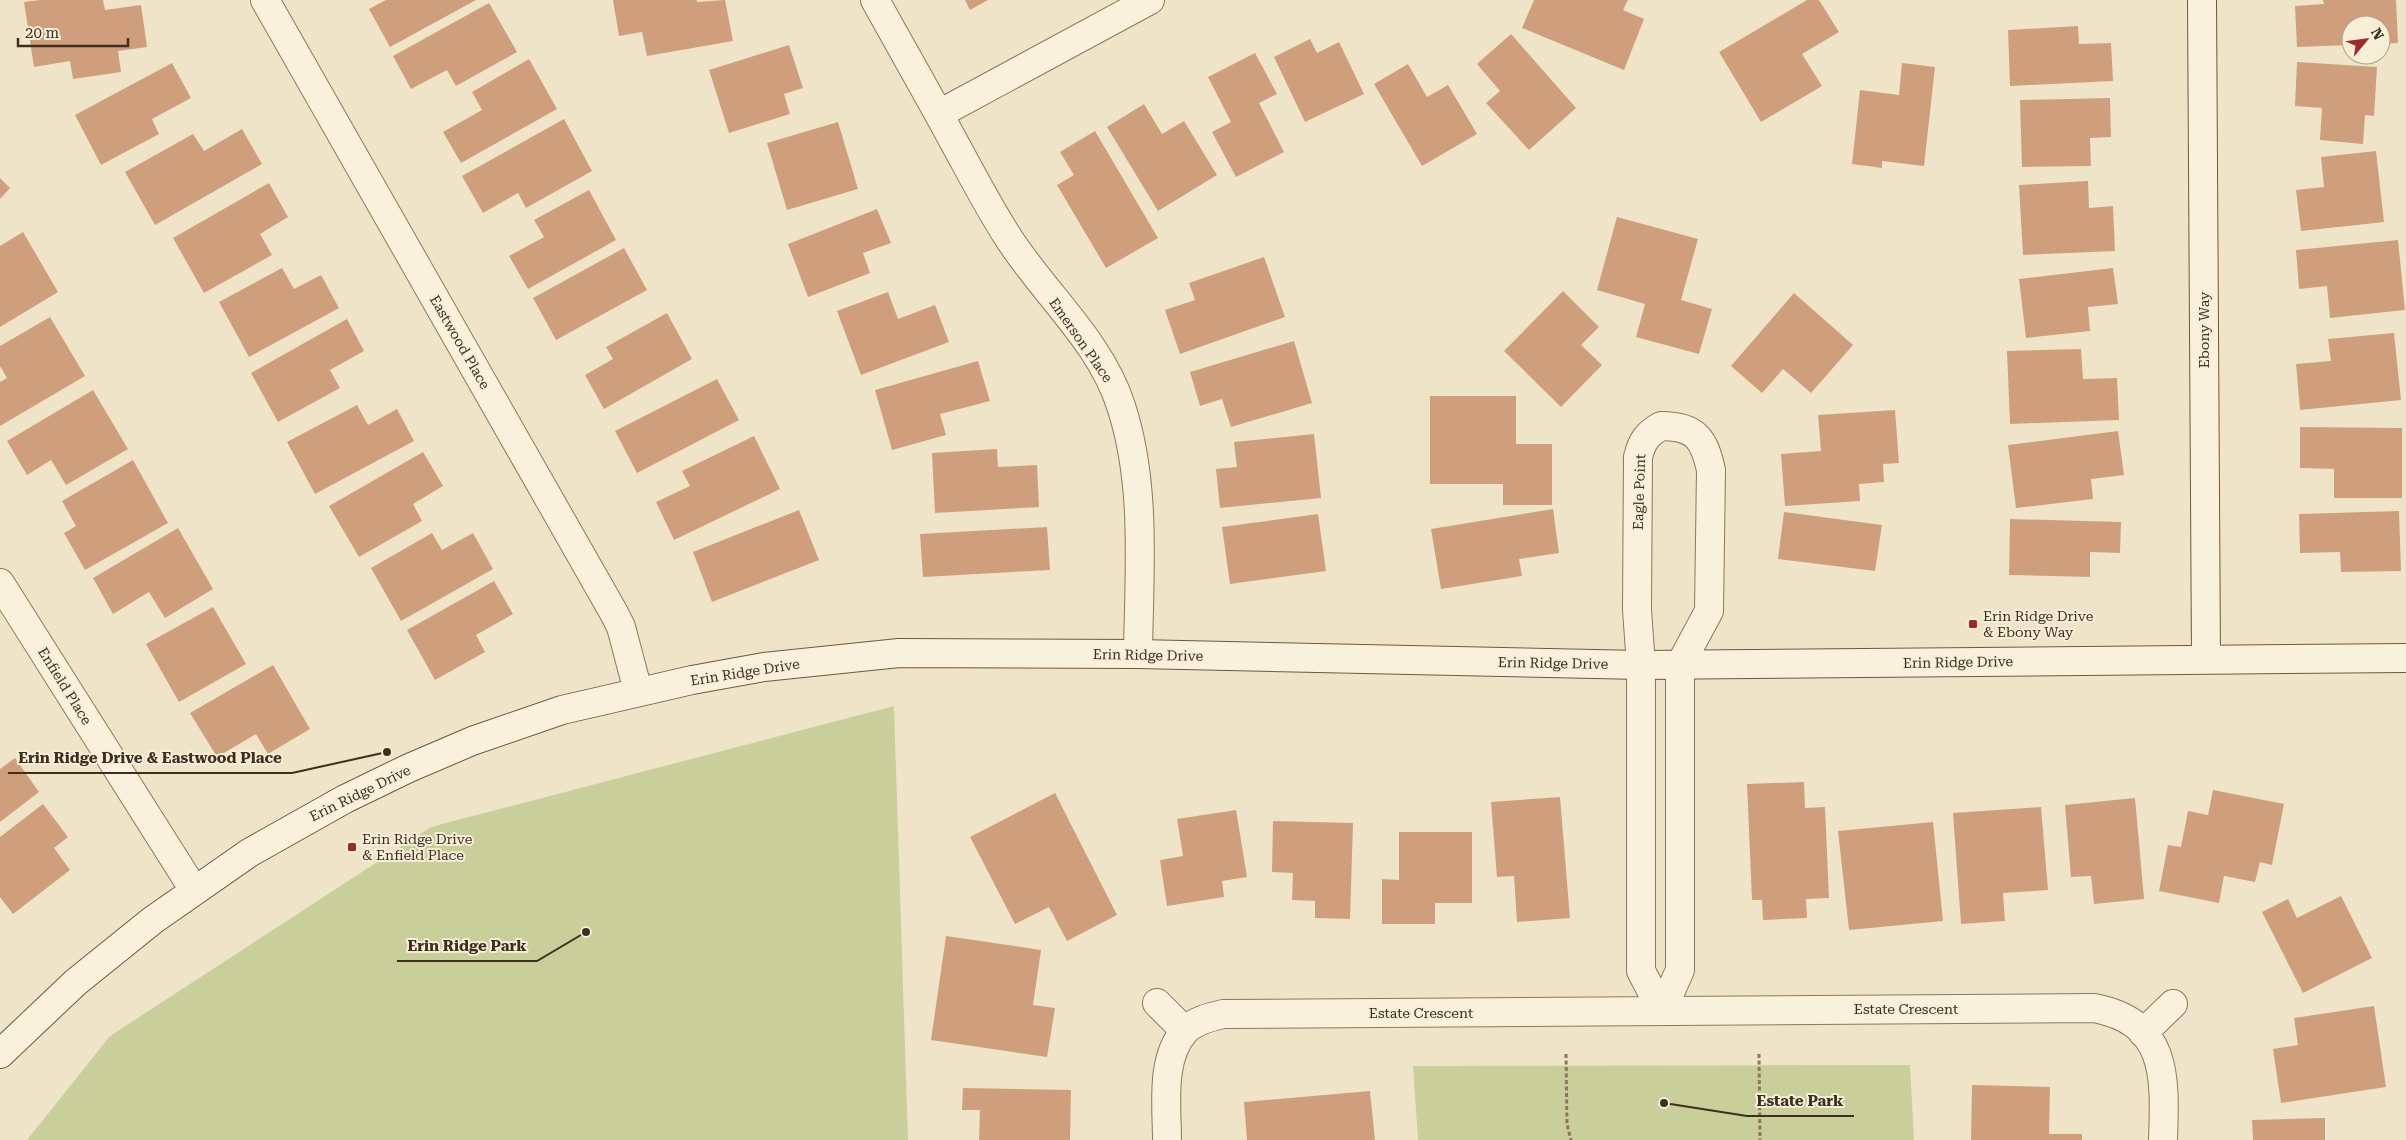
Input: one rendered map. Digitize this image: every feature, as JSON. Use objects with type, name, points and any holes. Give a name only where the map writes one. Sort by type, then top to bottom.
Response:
[{"type":"street","name":"Eastwood Place","points":[[265,0],[614,613],[621,627],[638,691]]},
{"type":"street","name":"Emerson Place","points":[[875,0],[1006,235],[1102,366],[1121,407],[1130,441],[1136,479],[1139,524],[1138,654]]},
{"type":"street","points":[[939,114],[1150,0]]},
{"type":"street","name":"Ebony Way","points":[[2202,0],[2206,659]]},
{"type":"street","name":"Eagle Point","points":[[1641,665],[1637,610],[1638,457],[1642,442],[1648,434],[1661,426],[1676,426],[1689,430],[1706,448],[1711,470],[1709,611],[1680,665]]},
{"type":"street","name":"Enfield Place","points":[[0,583],[194,890]]},
{"type":"street","name":"Erin Ridge Drive","points":[[0,1054],[36,1018],[91,969],[194,890],[292,827],[409,768],[472,741],[562,710],[638,691],[764,666],[890,654],[1138,654],[1641,665],[2406,658]]},
{"type":"street","points":[[1641,665],[1641,972],[1662,1011]]},
{"type":"street","points":[[1662,1011],[1680,970],[1680,665]]},
{"type":"street","points":[[1156,1003],[1185,1031],[1172,1055],[1168,1072],[1167,1140]]},
{"type":"street","points":[[2143,1033],[2173,1004]]},
{"type":"street","name":"Estate Crescent","points":[[1185,1031],[1207,1018],[1223,1014],[2094,1008],[2110,1011],[2128,1020],[2143,1033],[2154,1048],[2162,1068],[2164,1085],[2163,1140]]},
{"type":"path","points":[[1566,1054],[1567,1124],[1571,1140]]},
{"type":"path","points":[[1759,1054],[1760,1140]]},
{"type":"green space","points":[[894,706],[908,1140],[27,1140],[110,1036],[431,827]]},
{"type":"green space","points":[[1910,1065],[1914,1140],[1418,1140],[1413,1066]]},
{"type":"building","points":[[40,0],[103,0],[105,10],[141,5],[147,47],[118,51],[121,72],[73,79],[70,61],[34,67],[24,2]]},
{"type":"building","points":[[386,0],[476,0],[390,47],[369,9]]},
{"type":"building","points":[[613,0],[697,0],[697,2],[725,0],[733,41],[647,56],[642,32],[619,36]]},
{"type":"building","points":[[965,0],[988,0],[970,10]]},
{"type":"building","points":[[1534,0],[1628,0],[1623,10],[1644,19],[1624,70],[1522,28]]},
{"type":"building","points":[[1807,0],[1819,0],[1839,32],[1802,54],[1822,86],[1761,122],[1719,52]]},
{"type":"building","points":[[2323,0],[2396,0],[2398,43],[2391,43],[2391,15],[2341,15],[2341,45],[2297,47],[2295,6],[2324,4]]},
{"type":"building","points":[[489,3],[517,52],[456,86],[447,70],[411,89],[393,56]]},
{"type":"building","points":[[2078,26],[2079,44],[2111,43],[2113,81],[2010,86],[2008,30]]},
{"type":"building","points":[[1511,34],[1576,108],[1529,150],[1486,103],[1500,91],[1477,64]]},
{"type":"building","points":[[1310,39],[1317,53],[1339,42],[1364,94],[1305,122],[1274,57]]},
{"type":"building","points":[[789,45],[803,88],[784,94],[790,114],[729,133],[709,70]]},
{"type":"building","points":[[1255,53],[1277,94],[1259,103],[1284,152],[1236,177],[1212,132],[1231,122],[1208,77]]},
{"type":"building","points":[[529,59],[557,109],[461,163],[443,132],[482,110],[472,92]]},
{"type":"building","points":[[2297,62],[2377,67],[2374,116],[2365,115],[2363,144],[2320,140],[2322,108],[2295,106]]},
{"type":"building","points":[[172,63],[191,98],[152,119],[159,134],[101,165],[75,115]]},
{"type":"building","points":[[1902,63],[1935,67],[1924,166],[1882,161],[1882,168],[1852,164],[1860,90],[1899,95]]},
{"type":"building","points":[[1408,64],[1427,97],[1448,85],[1477,134],[1422,166],[1374,84]]},
{"type":"building","points":[[2110,98],[2111,137],[2090,138],[2091,166],[2022,167],[2020,100]]},
{"type":"building","points":[[1144,104],[1162,134],[1184,121],[1217,175],[1158,211],[1107,127]]},
{"type":"building","points":[[564,119],[592,171],[526,208],[518,193],[483,213],[462,176]]},
{"type":"building","points":[[838,122],[858,189],[787,210],[767,143]]},
{"type":"building","points":[[242,129],[262,164],[155,225],[125,172],[193,134],[204,151]]},
{"type":"building","points":[[1095,131],[1158,238],[1106,268],[1057,185],[1074,175],[1060,152]]},
{"type":"building","points":[[2376,151],[2384,222],[2301,231],[2296,190],[2324,187],[2321,157]]},
{"type":"building","points":[[0,178],[10,188],[0,199]]},
{"type":"building","points":[[2088,181],[2089,208],[2113,206],[2115,251],[2023,255],[2019,185]]},
{"type":"building","points":[[269,183],[288,217],[260,234],[272,255],[204,293],[173,238]]},
{"type":"building","points":[[589,190],[616,240],[528,289],[509,256],[544,237],[534,220]]},
{"type":"building","points":[[877,209],[891,243],[863,253],[870,273],[808,297],[788,244]]},
{"type":"building","points":[[1617,217],[1698,239],[1681,300],[1712,309],[1699,354],[1636,337],[1645,304],[1597,290]]},
{"type":"building","points":[[23,232],[58,292],[0,327],[0,246]]},
{"type":"building","points":[[2398,240],[2405,310],[2330,318],[2327,286],[2299,289],[2296,250]]},
{"type":"building","points":[[624,248],[647,290],[556,340],[533,298]]},
{"type":"building","points":[[1264,257],[1285,317],[1180,354],[1165,310],[1195,300],[1189,283]]},
{"type":"building","points":[[282,268],[294,289],[321,275],[339,308],[249,357],[219,302]]},
{"type":"building","points":[[2113,268],[2118,304],[2088,307],[2090,331],[2026,338],[2019,279]]},
{"type":"building","points":[[1563,291],[1599,327],[1581,345],[1602,365],[1561,407],[1504,351]]},
{"type":"building","points":[[888,292],[898,319],[935,305],[949,342],[861,375],[837,311]]},
{"type":"building","points":[[1794,293],[1853,345],[1811,393],[1783,369],[1762,393],[1731,366]]},
{"type":"building","points":[[667,313],[692,359],[604,409],[585,375],[613,359],[606,347]]},
{"type":"building","points":[[50,317],[85,376],[0,426],[0,382],[7,378],[0,366],[0,346]]},
{"type":"building","points":[[347,319],[364,351],[330,370],[340,388],[278,422],[251,373]]},
{"type":"building","points":[[2394,333],[2401,400],[2300,410],[2296,364],[2331,361],[2328,339]]},
{"type":"building","points":[[1294,341],[1312,403],[1231,427],[1222,399],[1200,406],[1190,372]]},
{"type":"building","points":[[2081,349],[2083,379],[2117,378],[2119,420],[2010,424],[2007,351]]},
{"type":"building","points":[[978,361],[990,401],[940,414],[946,435],[892,450],[875,390]]},
{"type":"building","points":[[717,379],[739,420],[637,473],[615,431]]},
{"type":"building","points":[[93,390],[128,449],[66,485],[51,460],[27,475],[7,441]]},
{"type":"building","points":[[1430,396],[1516,396],[1516,444],[1552,444],[1552,505],[1503,505],[1503,484],[1430,484]]},
{"type":"building","points":[[357,405],[368,425],[397,409],[414,441],[315,494],[287,442]]},
{"type":"building","points":[[1895,410],[1899,463],[1883,464],[1884,482],[1859,484],[1860,501],[1785,506],[1781,454],[1821,451],[1818,415]]},
{"type":"building","points":[[2300,427],[2402,428],[2402,498],[2334,498],[2334,469],[2300,468]]},
{"type":"building","points":[[2118,431],[2124,475],[2091,479],[2093,499],[2016,508],[2008,445]]},
{"type":"building","points":[[1314,434],[1321,498],[1220,508],[1216,469],[1237,467],[1234,442]]},
{"type":"building","points":[[754,436],[780,489],[674,540],[656,502],[690,486],[682,471]]},
{"type":"building","points":[[997,449],[998,467],[1037,465],[1039,507],[935,513],[932,453]]},
{"type":"building","points":[[423,452],[443,486],[413,504],[422,521],[359,557],[329,506]]},
{"type":"building","points":[[133,460],[168,523],[85,570],[64,533],[76,526],[62,501]]},
{"type":"building","points":[[1553,509],[1559,553],[1519,559],[1522,576],[1441,589],[1431,529]]},
{"type":"building","points":[[799,510],[819,560],[712,602],[693,552]]},
{"type":"building","points":[[2399,511],[2401,571],[2341,572],[2340,552],[2300,553],[2299,514]]},
{"type":"building","points":[[1784,512],[1882,525],[1875,571],[1778,559]]},
{"type":"building","points":[[1318,514],[1326,571],[1230,584],[1222,527]]},
{"type":"building","points":[[2010,519],[2121,522],[2120,553],[2090,552],[2090,577],[2009,575]]},
{"type":"building","points":[[1047,527],[1050,570],[923,577],[920,534]]},
{"type":"building","points":[[178,528],[213,589],[165,618],[149,592],[113,614],[93,578]]},
{"type":"building","points":[[432,533],[442,550],[473,533],[493,569],[401,621],[371,568]]},
{"type":"building","points":[[494,581],[513,614],[476,635],[485,652],[435,680],[407,630]]},
{"type":"building","points":[[213,607],[246,664],[179,702],[146,644]]},
{"type":"building","points":[[273,665],[310,729],[268,754],[256,734],[217,757],[190,713]]},
{"type":"building","points":[[15,758],[39,792],[0,822],[0,769]]},
{"type":"building","points":[[1804,782],[1805,808],[1825,807],[1829,898],[1806,899],[1807,918],[1763,920],[1762,900],[1752,900],[1747,784]]},
{"type":"building","points":[[2213,790],[2284,804],[2272,865],[2260,862],[2255,882],[2224,876],[2219,903],[2159,891],[2168,845],[2181,847],[2188,811],[2208,815]]},
{"type":"building","points":[[1055,793],[1117,915],[1067,941],[1049,907],[1015,924],[970,837]]},
{"type":"building","points":[[1560,797],[1570,918],[1517,922],[1514,876],[1497,877],[1491,802]]},
{"type":"building","points":[[2135,798],[2144,899],[2094,904],[2091,876],[2071,877],[2065,805]]},
{"type":"building","points":[[43,804],[68,837],[54,848],[70,870],[13,914],[0,897],[0,837]]},
{"type":"building","points":[[2041,807],[2048,890],[2003,893],[2005,921],[1961,924],[1953,813]]},
{"type":"building","points":[[1236,810],[1247,877],[1222,881],[1224,897],[1167,906],[1160,860],[1183,856],[1177,819]]},
{"type":"building","points":[[1273,821],[1353,823],[1350,919],[1315,918],[1315,901],[1292,900],[1293,873],[1272,872]]},
{"type":"building","points":[[1933,822],[1943,921],[1849,930],[1838,831]]},
{"type":"building","points":[[1399,832],[1472,832],[1472,903],[1435,903],[1435,924],[1382,924],[1382,879],[1399,880]]},
{"type":"building","points":[[2341,896],[2372,958],[2303,993],[2262,912],[2288,899],[2297,918]]},
{"type":"building","points":[[946,936],[1041,950],[1033,1005],[1055,1008],[1047,1057],[931,1040]]},
{"type":"building","points":[[2374,1006],[2386,1087],[2281,1103],[2273,1049],[2298,1045],[2294,1018]]},
{"type":"building","points":[[1972,1085],[2050,1087],[2049,1134],[2082,1134],[2082,1140],[1971,1140]]},
{"type":"building","points":[[963,1088],[1071,1090],[1070,1140],[979,1140],[980,1110],[962,1110]]},
{"type":"building","points":[[1370,1091],[1375,1140],[1247,1140],[1244,1102]]},
{"type":"building","points":[[2325,1118],[2325,1140],[2253,1140],[2252,1120]]},
{"type":"place","name":"Erin Ridge Drive & Ebony Way","points":[[1973,624]]},
{"type":"place","name":"Erin Ridge Drive & Eastwood Place","points":[[387,752]]},
{"type":"place","name":"Erin Ridge Drive & Enfield Place","points":[[352,847]]},
{"type":"place","name":"Erin Ridge Park","points":[[586,932]]},
{"type":"place","name":"Estate Park","points":[[1664,1103]]}]
